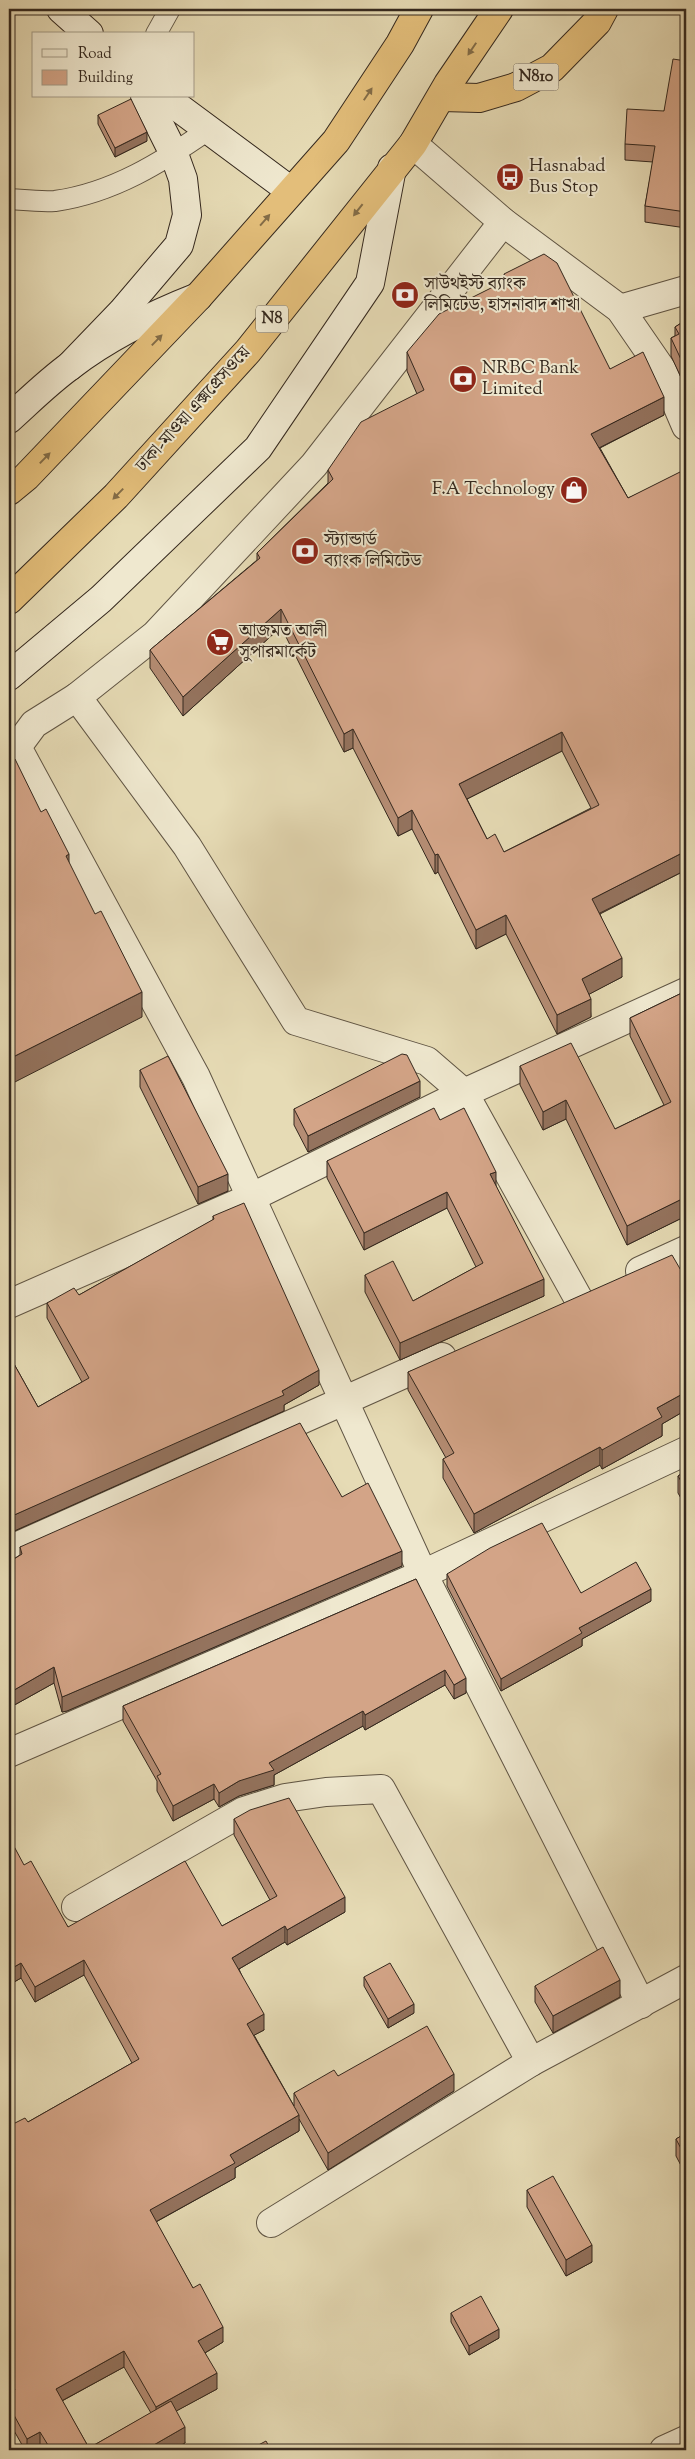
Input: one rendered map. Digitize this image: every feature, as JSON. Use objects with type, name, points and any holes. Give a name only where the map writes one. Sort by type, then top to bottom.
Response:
[{"type":"highway","points":[[9,491],[26,477],[198,297],[336,141],[400,44],[419,9]]},
{"type":"highway","name":"ঢাকা-মাওয়া এক্সপ্রেসওয়ে","points":[[9,600],[116,496],[248,351],[413,144],[499,9]]},
{"type":"highway","name":"N810","points":[[442,97],[479,98],[516,87],[552,68],[598,22],[604,9]]},
{"type":"street","points":[[61,9],[87,32]]},
{"type":"street","points":[[9,419],[70,366],[122,312],[179,245],[187,214],[182,179],[174,154],[146,98]]},
{"type":"street","points":[[166,98],[291,190]]},
{"type":"street","points":[[413,144],[503,222],[620,309],[662,370],[686,426]]},
{"type":"street","points":[[9,676],[101,599],[258,448],[370,283],[392,168]]},
{"type":"street","points":[[503,222],[314,465],[155,636],[77,697],[34,724],[18,747],[196,1077],[423,1574],[641,2004]]},
{"type":"street","points":[[620,309],[686,290]]},
{"type":"street","points":[[70,366],[149,316],[198,297]]},
{"type":"street","points":[[77,697],[187,846],[296,1021],[426,1061],[464,1093],[596,1290]]},
{"type":"street","points":[[9,1304],[250,1198],[464,1093],[686,992]]},
{"type":"street","points":[[551,1309],[686,1250]]},
{"type":"street","points":[[9,1550],[461,1349]]},
{"type":"street","points":[[9,1752],[423,1574],[686,1451]]},
{"type":"street","points":[[76,1907],[244,1812],[285,1798],[326,1792],[381,1789],[531,2062]]},
{"type":"street","points":[[271,2223],[531,2062],[686,1979]]},
{"type":"street","points":[[664,2450],[686,2440]]},
{"type":"lane","points":[[157,32],[170,9]]},
{"type":"lane","points":[[9,199],[53,201],[90,194],[153,167],[208,130]]},
{"type":"building","points":[[673,59],[686,61],[686,212],[645,206],[655,146],[625,144],[627,109],[664,111]]},
{"type":"building","points":[[131,99],[147,132],[115,148],[98,115]]},
{"type":"building","points":[[544,254],[557,263],[610,369],[643,352],[664,397],[591,434],[628,498],[684,470],[686,473],[686,851],[592,899],[622,958],[582,979],[591,999],[557,1015],[506,915],[476,930],[438,854],[435,855],[412,810],[398,818],[353,729],[344,734],[281,609],[183,697],[150,650],[260,558],[257,553],[333,479],[328,470],[361,422],[424,390],[407,352],[439,314],[507,280],[504,274]],"holes":[[[562,732],[599,805],[504,852],[495,834],[487,839],[459,784]]]},
{"type":"building","points":[[686,320],[686,370],[671,338],[679,334],[675,327]]},
{"type":"building","points":[[15,759],[41,812],[46,809],[69,854],[66,856],[95,914],[101,911],[142,992],[9,1059],[9,762]]},
{"type":"building","points":[[686,991],[686,1197],[627,1226],[566,1100],[543,1112],[520,1066],[571,1043],[615,1129],[671,1102],[630,1018]]},
{"type":"building","points":[[402,1054],[407,1055],[420,1081],[308,1136],[294,1109]]},
{"type":"building","points":[[168,1056],[228,1174],[198,1187],[140,1070]]},
{"type":"building","points":[[434,1108],[440,1120],[464,1108],[496,1172],[490,1174],[544,1279],[400,1343],[365,1275],[393,1261],[413,1301],[483,1263],[447,1192],[364,1233],[327,1161]]},
{"type":"building","points":[[244,1203],[319,1370],[282,1391],[284,1395],[12,1516],[9,1505],[9,1355],[38,1407],[89,1378],[47,1303],[74,1288],[79,1295],[214,1219],[213,1216]]},
{"type":"building","points":[[672,1255],[686,1279],[686,1392],[657,1408],[662,1417],[602,1450],[600,1447],[474,1514],[443,1459],[454,1453],[408,1372]]},
{"type":"building","points":[[300,1423],[342,1497],[368,1483],[402,1551],[62,1697],[54,1667],[9,1693],[9,1562],[22,1554],[20,1547]]},
{"type":"building","points":[[686,1471],[686,1490],[678,1476]]},
{"type":"building","points":[[542,1523],[581,1593],[636,1562],[651,1589],[579,1628],[582,1633],[501,1679],[447,1574],[490,1548]]},
{"type":"building","points":[[416,1579],[466,1678],[454,1685],[445,1670],[365,1715],[363,1711],[269,1763],[274,1770],[239,1781],[219,1793],[214,1784],[173,1806],[157,1776],[161,1774],[123,1706]]},
{"type":"building","points":[[289,1798],[345,1897],[287,1930],[285,1926],[232,1958],[264,2014],[247,2024],[299,2115],[230,2155],[235,2163],[150,2210],[193,2288],[200,2284],[223,2327],[198,2341],[217,2373],[156,2407],[124,2351],[56,2389],[89,2448],[171,2401],[185,2427],[152,2446],[154,2450],[51,2450],[40,2432],[27,2439],[9,2406],[9,2393],[15,2390],[9,2379],[9,2126],[25,2118],[28,2122],[139,2059],[84,1960],[35,1987],[21,1963],[9,1970],[9,1837],[24,1865],[31,1861],[68,1927],[185,1861],[222,1926],[277,1896],[234,1819],[250,1810]]},
{"type":"building","points":[[603,1947],[620,1980],[553,2016],[535,1986]]},
{"type":"building","points":[[390,1963],[414,2004],[388,2019],[364,1977]]},
{"type":"building","points":[[427,2026],[454,2074],[328,2153],[294,2093],[334,2070],[338,2076]]},
{"type":"building","points":[[686,2133],[686,2158],[676,2139]]},
{"type":"building","points":[[553,2176],[592,2245],[566,2260],[527,2190]]},
{"type":"building","points":[[481,2296],[499,2329],[469,2346],[451,2313]]},
{"type":"building","points":[[266,2441],[271,2450],[249,2450]]},
{"type":"place","name":"Hasnabad Bus Stop","points":[[510,177]]},
{"type":"place","name":"সাউথইস্ট ব্যাংক লিমিটেড, হাসনাবাদ শাখা","points":[[405,295]]},
{"type":"place","name":"NRBC Bank Limited","points":[[463,379]]},
{"type":"place","name":"F.A Technology","points":[[574,490]]},
{"type":"place","name":"স্ট্যান্ডার্ড ব্যাংক লিমিটেড","points":[[305,551]]},
{"type":"place","name":"আজমত আলী সুপারমার্কেট","points":[[220,642]]}]
